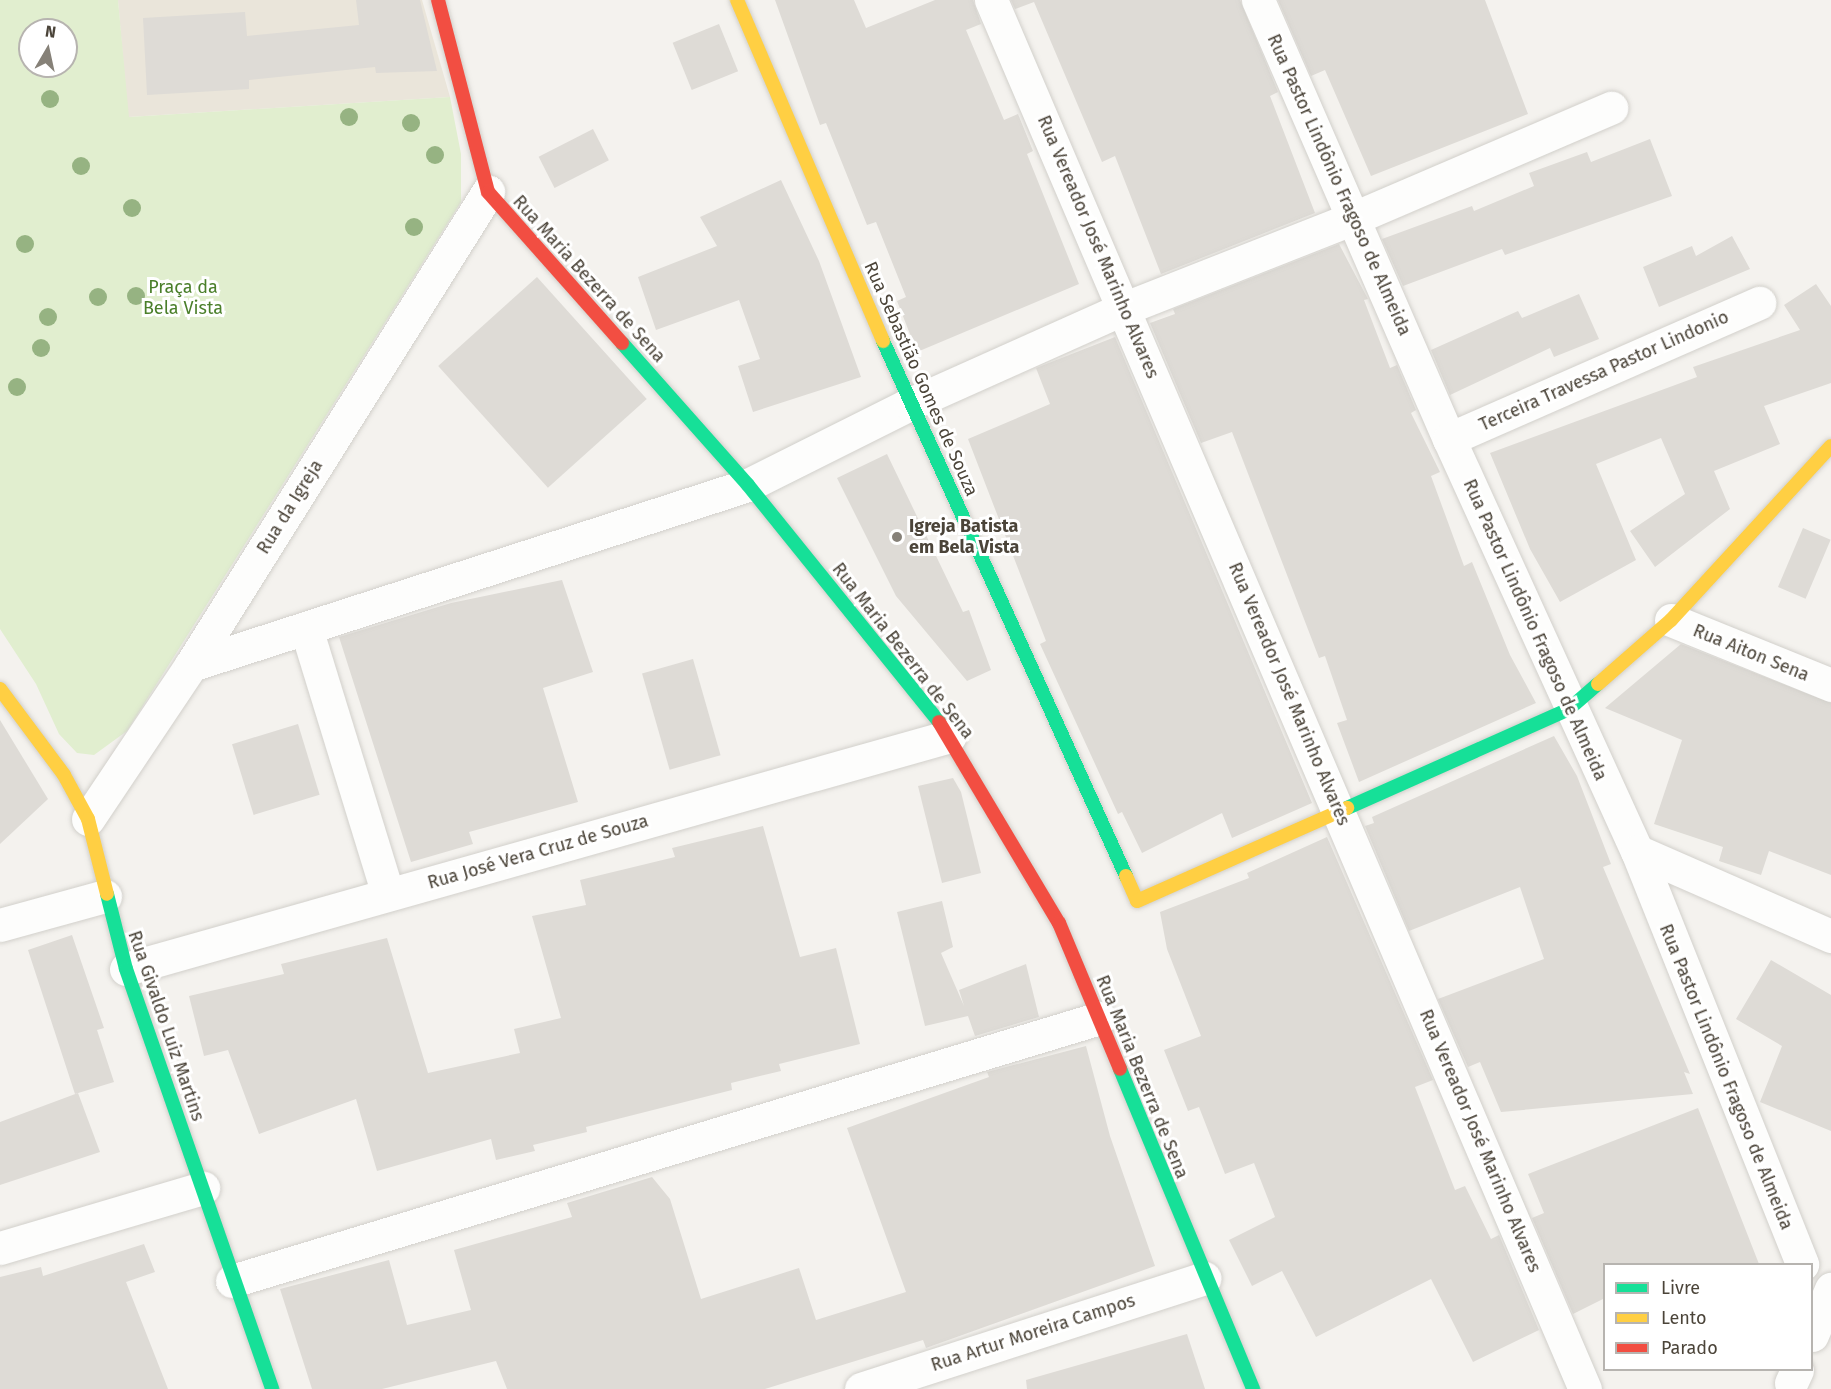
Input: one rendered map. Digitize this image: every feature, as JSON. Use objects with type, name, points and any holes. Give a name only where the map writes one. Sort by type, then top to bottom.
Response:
[{"type":"street","name":"Rua Maria Bezerra de Sena","points":[[438,0],[488,192],[748,485],[950,736],[1059,923],[1100,1018],[1204,1278],[1253,1389]]},
{"type":"street","name":"Rua Sebastião Gomes de Souza","points":[[737,0],[910,404],[1137,901],[1340,813]]},
{"type":"street","name":"Rua Vereador José Marinho Alvares","points":[[991,0],[1125,308],[1585,1389]]},
{"type":"street","name":"Rua Pastor Lindônio Fragoso de Almeida","points":[[1258,0],[1449,439],[1569,709],[1636,851],[1802,1263]]},
{"type":"street","points":[[191,665],[748,485],[910,404],[1125,308],[1354,218],[1611,108]]},
{"type":"street","name":"Rua da Igreja","points":[[88,819],[191,665],[488,192]]},
{"type":"street","name":"Terceira Travessa Pastor Lindonio","points":[[1449,439],[1759,303]]},
{"type":"street","points":[[1340,813],[1569,709],[1671,620],[1831,446]]},
{"type":"street","name":"Rua Aiton Sena","points":[[1671,620],[1831,685]]},
{"type":"street","points":[[306,628],[388,894]]},
{"type":"street","name":"Rua Givaldo Luiz Martins","points":[[0,689],[64,775],[88,819],[105,896],[126,969],[232,1281],[272,1389]]},
{"type":"street","name":"Rua José Vera Cruz de Souza","points":[[126,969],[950,736]]},
{"type":"street","points":[[1636,851],[1831,936]]},
{"type":"street","points":[[1,923],[105,896]]},
{"type":"street","points":[[232,1281],[1100,1018]]},
{"type":"street","points":[[0,1248],[202,1188]]},
{"type":"street","name":"Rua Artur Moreira Campos","points":[[861,1389],[1204,1278]]},
{"type":"shaded area","points":[[118,0],[422,0],[450,97],[128,117]]},
{"type":"green space","name":"Praça da Bela Vista","points":[[0,0],[118,0],[129,117],[450,97],[461,154],[461,202],[127,731],[94,755],[77,753],[59,734],[36,684],[0,629]]},
{"type":"building","points":[[356,0],[420,0],[437,71],[376,73],[375,67],[249,80],[249,89],[147,95],[143,18],[245,12],[247,36],[359,25]]},
{"type":"building","points":[[775,0],[854,0],[866,28],[935,0],[973,0],[981,24],[966,30],[1004,120],[1018,114],[1033,151],[1027,154],[1079,284],[917,352],[897,301],[906,297],[876,222],[867,225],[826,123],[820,125]]},
{"type":"building","points":[[1011,0],[1240,0],[1278,92],[1270,96],[1315,213],[1161,274],[1115,156],[1102,162],[1034,2],[1015,9]]},
{"type":"building","points":[[1278,0],[1485,0],[1528,114],[1371,176],[1325,70],[1311,76]]},
{"type":"building","points":[[719,24],[738,71],[692,90],[673,43]]},
{"type":"building","points":[[593,129],[609,160],[555,188],[539,157]]},
{"type":"building","points":[[1650,139],[1672,196],[1505,255],[1502,249],[1403,286],[1382,239],[1472,206],[1474,211],[1534,186],[1529,173],[1587,152],[1591,162]]},
{"type":"building","points":[[781,180],[819,261],[861,377],[753,412],[738,366],[760,359],[739,300],[656,330],[638,277],[717,246],[700,217]]},
{"type":"building","points":[[1732,236],[1750,269],[1659,307],[1643,267],[1692,246],[1696,256]]},
{"type":"building","points":[[1339,244],[1368,299],[1364,300],[1390,368],[1397,365],[1416,410],[1411,413],[1440,472],[1431,476],[1464,566],[1472,562],[1510,655],[1536,703],[1359,782],[1337,723],[1347,720],[1325,656],[1319,658],[1232,432],[1201,443],[1150,323],[1175,314],[1173,309]]},
{"type":"building","points":[[537,277],[647,399],[548,488],[438,366]]},
{"type":"building","points":[[1816,284],[1831,306],[1831,383],[1764,406],[1780,444],[1714,471],[1730,509],[1655,567],[1630,531],[1685,494],[1661,438],[1596,464],[1636,560],[1560,602],[1530,549],[1490,453],[1697,377],[1693,367],[1800,330],[1784,305]]},
{"type":"building","points":[[1579,294],[1599,339],[1554,357],[1550,348],[1450,395],[1431,350],[1518,311],[1522,318]]},
{"type":"building","points":[[1115,337],[1312,803],[1232,838],[1222,813],[1142,853],[1122,812],[1118,814],[1040,644],[1046,641],[968,439],[1050,404],[1036,368]]},
{"type":"building","name":"Igreja Batista em Bela Vista","points":[[887,454],[963,612],[969,610],[991,670],[967,681],[896,596],[837,478]]},
{"type":"building","points":[[1803,528],[1831,540],[1806,599],[1778,587]]},
{"type":"building","points":[[562,580],[593,672],[543,688],[578,802],[469,832],[473,844],[411,862],[339,637],[451,603]]},
{"type":"building","points":[[1681,644],[1831,703],[1831,875],[1769,851],[1761,875],[1719,861],[1723,847],[1654,824],[1682,740],[1605,708]]},
{"type":"building","points":[[693,659],[721,755],[670,770],[642,674]]},
{"type":"building","points":[[0,720],[48,799],[0,844]]},
{"type":"building","points":[[298,724],[320,795],[254,815],[232,744]]},
{"type":"building","points":[[1554,736],[1577,776],[1611,864],[1603,867],[1690,1074],[1684,1072],[1693,1094],[1501,1112],[1480,1062],[1468,1067],[1438,999],[1544,959],[1520,887],[1409,931],[1365,826],[1374,823],[1372,817]]},
{"type":"building","points":[[953,778],[961,792],[981,873],[942,883],[918,786]]},
{"type":"building","points":[[763,826],[800,957],[836,948],[860,1044],[779,1064],[781,1071],[731,1083],[732,1090],[586,1127],[587,1132],[533,1145],[535,1151],[496,1160],[491,1139],[377,1171],[356,1099],[259,1134],[228,1050],[204,1056],[189,996],[284,974],[281,964],[387,938],[428,1073],[520,1053],[514,1029],[561,1018],[532,916],[586,905],[580,880],[675,857],[672,848]]},
{"type":"building","points":[[1327,837],[1433,1080],[1415,1087],[1455,1190],[1465,1186],[1491,1239],[1499,1235],[1539,1330],[1473,1362],[1431,1279],[1316,1337],[1282,1271],[1252,1286],[1229,1240],[1275,1217],[1254,1163],[1225,1174],[1199,1107],[1188,1111],[1164,1050],[1201,1036],[1167,949],[1160,912],[1249,878],[1247,873]]},
{"type":"building","points":[[942,901],[953,947],[941,953],[964,1006],[959,990],[1026,964],[1039,1017],[975,1036],[968,1016],[925,1026],[897,912]]},
{"type":"building","points":[[72,935],[104,1028],[97,1030],[114,1082],[75,1094],[28,950]]},
{"type":"building","points":[[1771,960],[1831,995],[1831,1131],[1760,1102],[1782,1046],[1736,1019]]},
{"type":"building","points":[[1086,1046],[1110,1136],[1155,1266],[926,1348],[923,1340],[765,1389],[507,1389],[496,1361],[382,1389],[312,1389],[280,1289],[389,1260],[407,1325],[471,1310],[454,1250],[572,1217],[567,1203],[652,1177],[670,1199],[701,1299],[799,1268],[816,1320],[906,1292],[847,1128],[989,1077],[987,1072]]},
{"type":"building","points":[[78,1093],[100,1152],[0,1185],[0,1122]]},
{"type":"building","points":[[1698,1108],[1759,1263],[1603,1263],[1603,1299],[1573,1314],[1532,1218],[1544,1213],[1528,1174]]},
{"type":"building","points":[[144,1244],[155,1272],[126,1282],[168,1389],[0,1389],[0,1277],[41,1267],[43,1276]]},
{"type":"building","points":[[1187,1334],[1205,1389],[1027,1389],[1026,1380]]},
{"type":"traffic: fast","points":[[883,341],[1126,876]]},
{"type":"traffic: fast","points":[[622,343],[748,485],[939,722]]},
{"type":"traffic: fast","points":[[1347,808],[1569,709],[1598,684]]},
{"type":"traffic: fast","points":[[107,894],[126,969],[272,1389]]},
{"type":"traffic: fast","points":[[1120,1069],[1253,1389]]},
{"type":"traffic: slow","points":[[737,0],[883,341]]},
{"type":"traffic: slow","points":[[1598,684],[1671,620],[1831,446]]},
{"type":"traffic: slow","points":[[0,689],[64,775],[88,819],[107,894]]},
{"type":"traffic: slow","points":[[1126,876],[1137,901],[1347,808]]},
{"type":"traffic: jam","points":[[438,0],[488,192],[622,343]]},
{"type":"traffic: jam","points":[[939,722],[1059,923],[1120,1069]]},
{"type":"place","name":"Igreja Batista em Bela Vista","points":[[897,537]]}]
